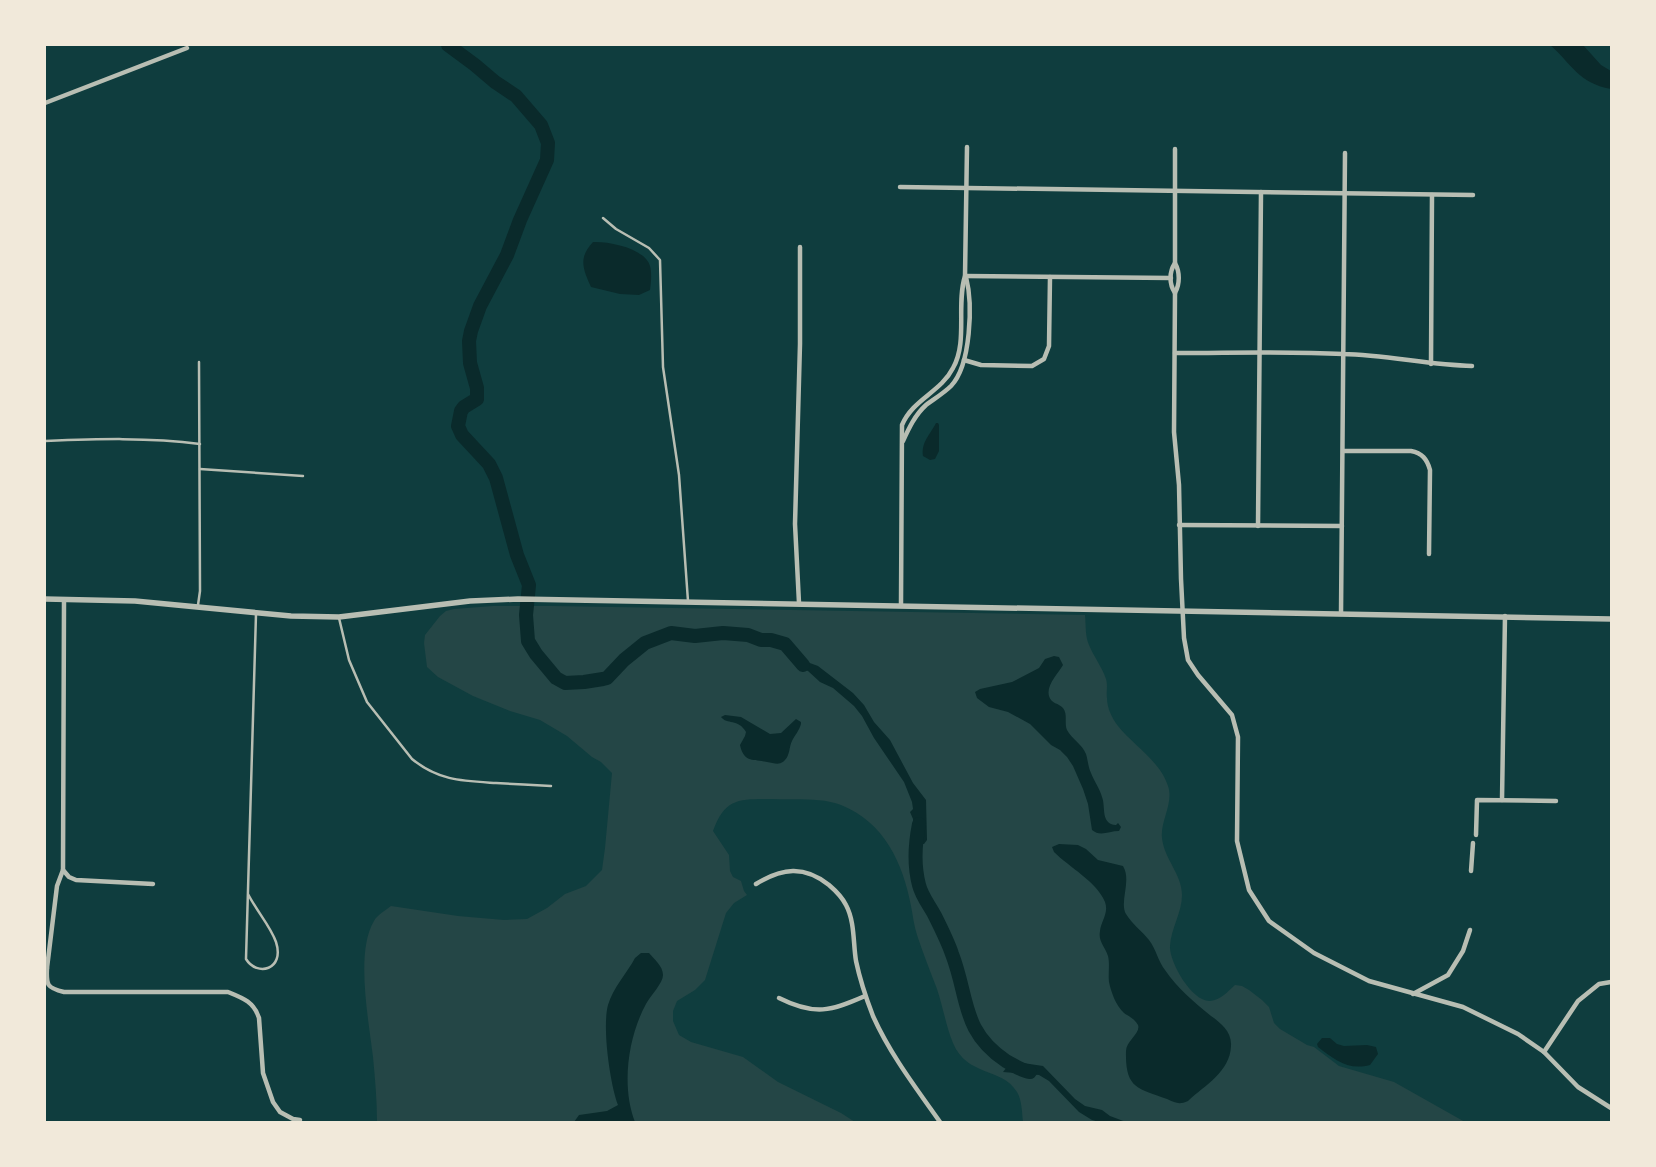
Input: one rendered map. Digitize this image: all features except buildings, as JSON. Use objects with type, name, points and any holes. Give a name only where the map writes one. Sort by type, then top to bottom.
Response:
[{"type":"street","points":[[45,103],[187,48]]},
{"type":"street","points":[[901,605],[902,426],[905,418],[917,404],[948,376],[960,347],[961,289],[965,276],[967,148]]},
{"type":"street","points":[[1175,149],[1175,263],[1178,269],[1178,287],[1175,293],[1174,432],[1179,485],[1184,638],[1188,660],[1198,676],[1232,715],[1238,736],[1238,840],[1249,890],[1270,921],[1314,953],[1369,981],[1462,1007],[1518,1034],[1544,1052],[1578,1087],[1611,1108]]},
{"type":"street","points":[[1341,614],[1346,153]]},
{"type":"street","points":[[900,187],[1474,195]]},
{"type":"street","points":[[1258,526],[1261,192]]},
{"type":"street","points":[[1431,364],[1432,194]]},
{"type":"street","points":[[799,603],[795,524],[800,344],[800,247]]},
{"type":"street","points":[[1175,263],[1171,269],[1170,286],[1175,293]]},
{"type":"street","points":[[965,276],[1171,278]]},
{"type":"street","points":[[902,442],[917,415],[955,381],[964,360],[968,340],[969,290],[965,276]]},
{"type":"street","points":[[957,358],[981,365],[1032,366],[1044,359],[1049,346],[1050,277]]},
{"type":"street","points":[[1175,353],[1344,354],[1393,358],[1431,364],[1472,366]]},
{"type":"street","points":[[1343,451],[1411,451],[1418,452],[1424,457],[1430,470],[1429,554]]},
{"type":"street","points":[[1180,525],[1342,526]]},
{"type":"street","points":[[45,599],[135,601],[291,616],[339,616],[470,600],[540,599],[1611,619]]},
{"type":"street","points":[[64,600],[63,870],[57,886],[50,936],[46,969],[48,984],[50,988],[64,992],[228,992],[245,998],[256,1010],[259,1018],[264,1073],[273,1102],[280,1112],[293,1119],[300,1120]]},
{"type":"street","points":[[1502,800],[1505,616]]},
{"type":"street","points":[[1476,835],[1476,800],[1556,801]]},
{"type":"street","points":[[1471,871],[1473,843]]},
{"type":"street","points":[[63,870],[69,877],[76,880],[153,884]]},
{"type":"street","points":[[756,884],[770,875],[786,871],[805,872],[821,878],[837,892],[846,905],[851,922],[856,962],[865,996],[886,1042],[940,1122]]},
{"type":"street","points":[[1414,994],[1448,975],[1463,951],[1470,930]]},
{"type":"street","points":[[45,940],[50,936]]},
{"type":"street","points":[[1544,1052],[1578,1001],[1599,984],[1611,982]]},
{"type":"street","points":[[780,998],[797,1007],[818,1010],[839,1008],[865,996]]},
{"type":"lane","points":[[603,218],[616,229],[648,248],[660,260],[664,367],[679,475],[688,601]]},
{"type":"lane","points":[[198,607],[200,591],[199,362]]},
{"type":"lane","points":[[45,441],[95,439],[200,444]]},
{"type":"lane","points":[[200,469],[303,476]]},
{"type":"lane","points":[[248,894],[276,942],[276,962],[274,966],[269,968],[257,967],[246,959],[256,612]]},
{"type":"lane","points":[[339,616],[349,660],[367,702],[418,764],[434,773],[460,781],[551,786]]},
{"type":"shaded area","points":[[1550,45],[1583,45],[1601,65],[1611,71],[1611,89],[1591,82],[1576,72]]},
{"type":"shaded area","points":[[593,242],[616,244],[634,250],[647,260],[651,275],[650,290],[639,295],[620,294],[591,287],[583,264],[585,253]]},
{"type":"shaded area","points":[[936,423],[939,425],[939,451],[935,459],[930,460],[923,456],[923,447]]},
{"type":"shaded area","points":[[493,606],[1085,615],[1088,642],[1106,679],[1107,702],[1112,716],[1124,733],[1153,761],[1168,786],[1169,799],[1162,832],[1163,846],[1179,880],[1182,895],[1182,902],[1170,946],[1173,961],[1183,980],[1196,995],[1203,1000],[1210,1001],[1221,997],[1235,985],[1242,986],[1269,1007],[1274,1023],[1280,1029],[1307,1045],[1314,1047],[1339,1066],[1394,1082],[1465,1122],[1023,1122],[1020,1099],[1011,1084],[975,1067],[959,1054],[953,1043],[937,989],[916,932],[903,874],[897,860],[880,833],[856,812],[833,802],[807,799],[752,799],[735,802],[729,806],[723,812],[713,831],[729,855],[730,871],[733,877],[741,881],[747,895],[734,903],[726,913],[705,980],[695,990],[677,1001],[673,1011],[673,1021],[679,1035],[691,1042],[743,1057],[778,1082],[841,1113],[855,1122],[377,1122],[364,968],[368,934],[377,917],[391,906],[458,916],[504,920],[527,919],[547,908],[565,894],[586,886],[602,870],[612,773],[601,762],[567,736],[540,720],[510,711],[473,696],[438,677],[427,667],[425,635],[440,616],[446,611],[454,609]]},
{"type":"shaded area","points":[[783,648],[798,654],[807,662],[818,666],[853,693],[890,740],[913,783],[926,800],[927,840],[924,844],[915,843],[913,819],[910,812],[913,809],[912,802],[904,782],[874,738],[862,716],[854,706],[833,688],[820,682],[808,671],[797,665],[787,656]]},
{"type":"shaded area","points":[[1054,656],[1059,657],[1063,665],[1049,688],[1049,696],[1051,701],[1061,706],[1064,710],[1067,730],[1086,754],[1090,771],[1102,797],[1104,814],[1111,824],[1116,825],[1118,823],[1121,827],[1119,831],[1098,833],[1092,830],[1088,804],[1083,789],[1073,766],[1060,750],[1051,745],[1030,724],[1008,712],[989,707],[977,698],[975,692],[980,689],[1012,682],[1039,668],[1045,659]]},
{"type":"shaded area","points":[[725,715],[741,717],[770,734],[781,733],[796,719],[801,724],[792,741],[787,758],[779,764],[753,760],[744,755],[740,745],[746,732],[740,725],[726,721],[721,717]]},
{"type":"shaded area","points":[[1059,844],[1078,845],[1086,849],[1098,860],[1123,866],[1126,878],[1124,909],[1126,914],[1149,940],[1175,983],[1228,1032],[1231,1046],[1230,1055],[1226,1063],[1216,1077],[1188,1101],[1173,1102],[1141,1089],[1131,1080],[1126,1064],[1126,1051],[1128,1044],[1137,1031],[1138,1025],[1119,1007],[1110,986],[1108,956],[1100,935],[1106,910],[1105,902],[1089,881],[1054,852],[1052,847]]},
{"type":"shaded area","points":[[641,953],[649,953],[660,966],[663,975],[661,982],[646,1004],[640,1017],[631,1046],[628,1062],[628,1093],[635,1122],[574,1122],[579,1115],[607,1111],[618,1105],[612,1084],[606,1041],[606,1015],[613,993],[635,958]]},
{"type":"shaded area","points":[[1322,1038],[1330,1038],[1337,1044],[1344,1046],[1367,1045],[1376,1047],[1378,1054],[1370,1065],[1348,1065],[1336,1060],[1318,1047],[1317,1044]]},
{"type":"shaded area","points":[[1023,1063],[1043,1066],[1075,1099],[1085,1106],[1102,1110],[1110,1116],[1126,1122],[1099,1122],[1092,1120],[1079,1112],[1049,1081],[1039,1075],[1003,1072],[1007,1067]]},
{"type":"waterway","points":[[448,45],[516,96],[541,125],[548,143],[547,160],[520,220],[507,255],[480,306],[471,331],[469,341],[470,363],[477,388],[477,399],[461,411],[458,426],[462,435],[489,464],[496,478],[517,555],[529,585],[526,615],[528,641],[556,678],[565,683],[607,678],[624,660],[645,643],[671,633],[695,636],[723,633],[748,635],[761,640],[771,640],[785,644],[803,665]]},
{"type":"waterway","points":[[919,824],[916,855],[919,885],[950,949],[974,1026],[991,1050],[1006,1061],[1030,1072]]}]
